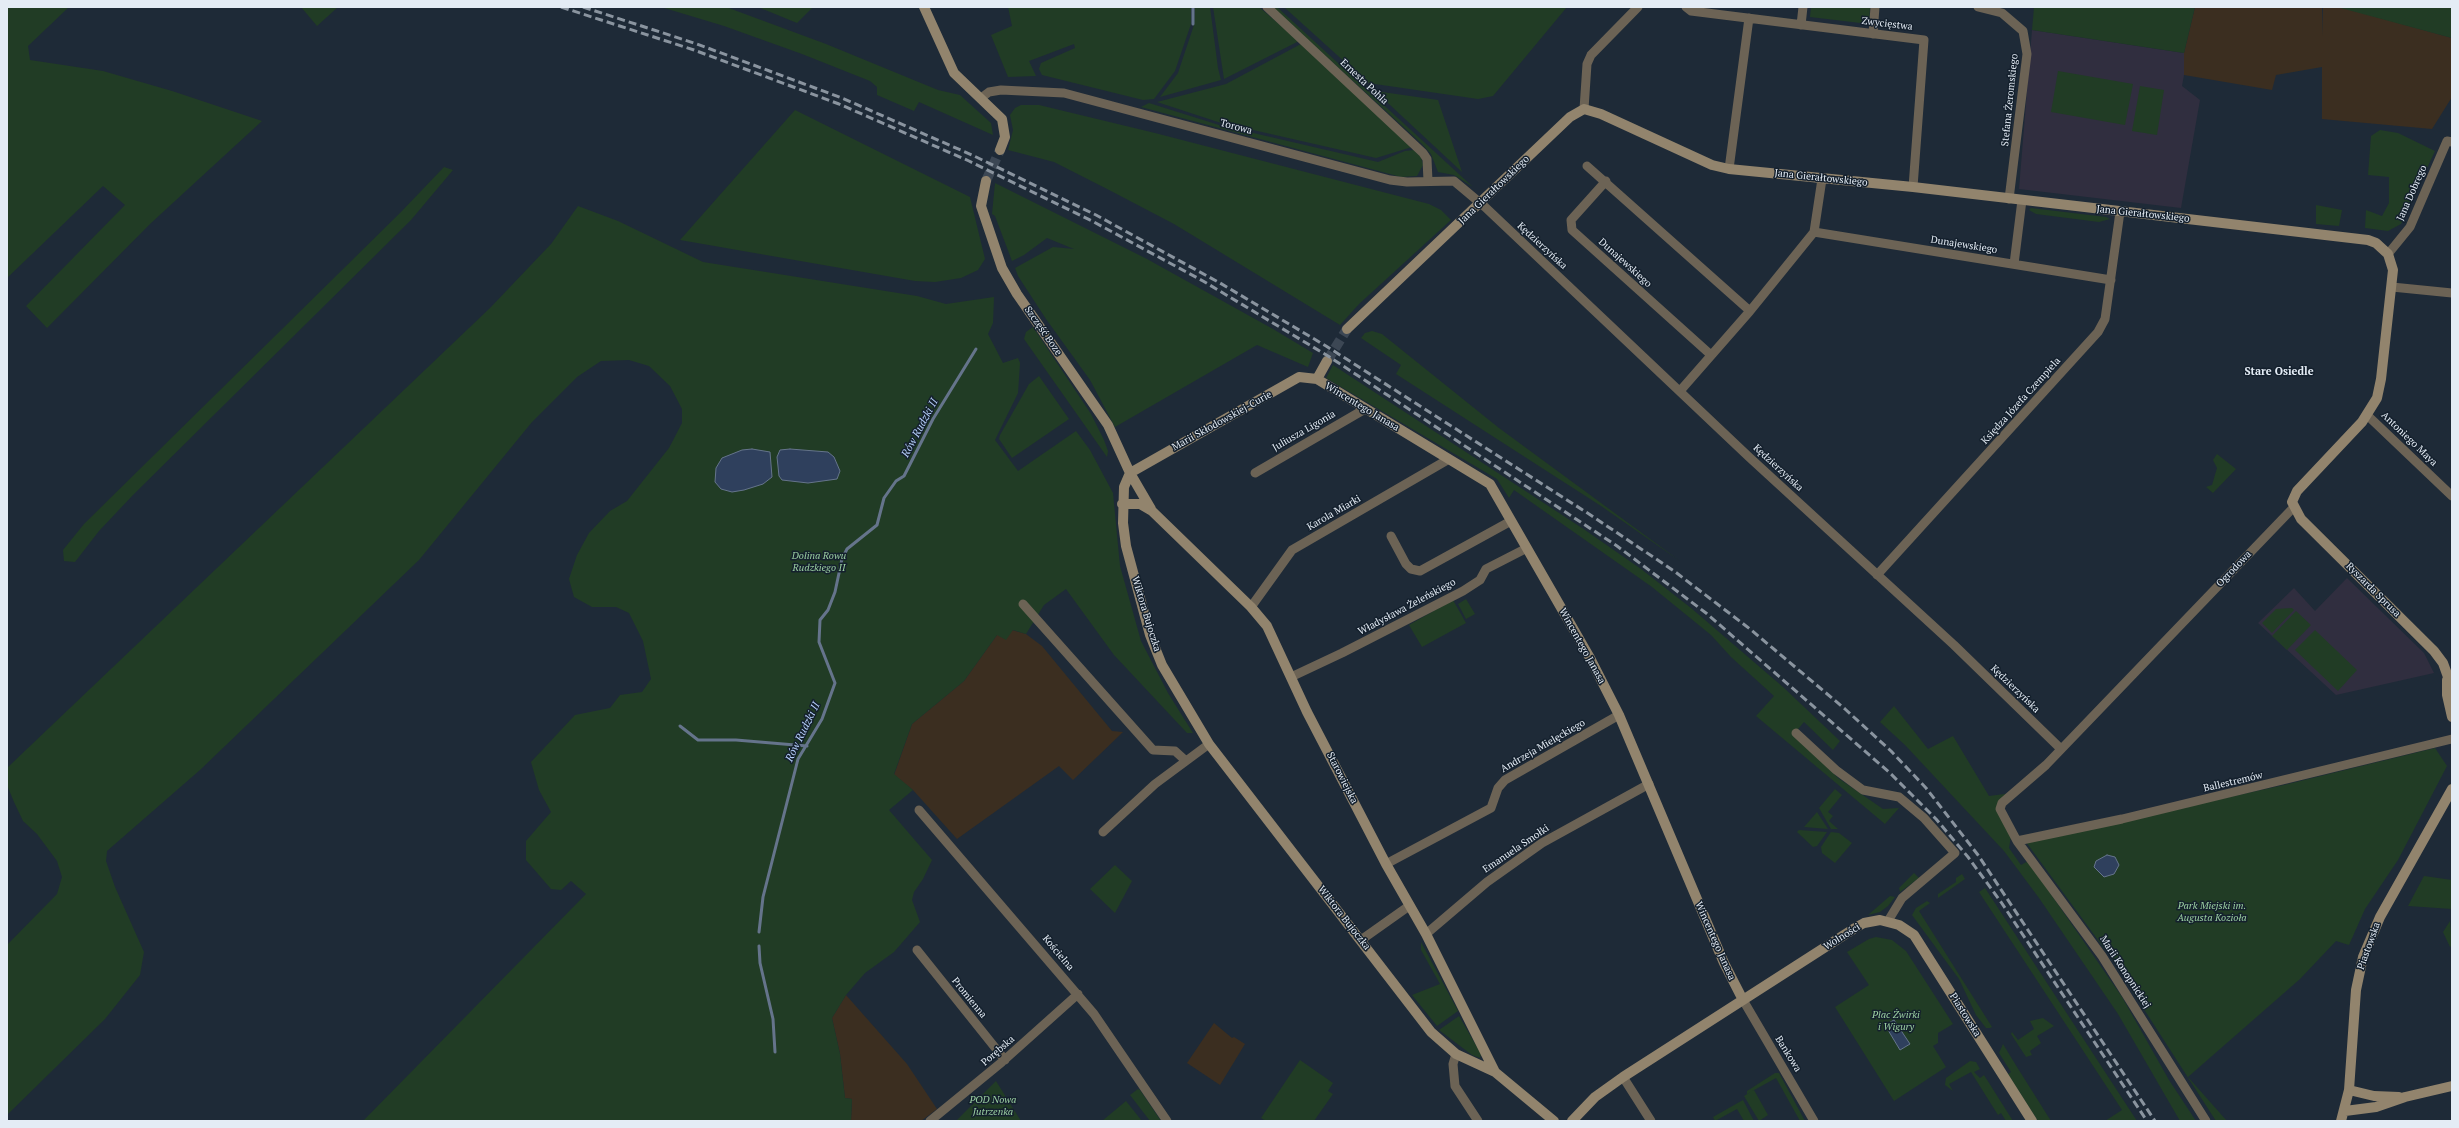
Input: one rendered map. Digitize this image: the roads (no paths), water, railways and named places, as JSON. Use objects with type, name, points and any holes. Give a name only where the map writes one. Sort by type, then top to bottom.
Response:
[{"type":"street","points":[[924,7],[954,73],[961,82],[997,112],[1005,127],[1005,137],[1000,150]]},
{"type":"street","name":"Ernesta Pohla","points":[[1267,7],[1423,153],[1427,159],[1428,182]]},
{"type":"street","points":[[1584,110],[1586,74],[1591,55],[1638,7]]},
{"type":"street","name":"Zwycięstwa","points":[[1686,7],[1691,11],[1924,40],[1913,187]]},
{"type":"street","points":[[1801,25],[1803,7]]},
{"type":"street","points":[[1873,34],[1875,7]]},
{"type":"street","name":"Stefana Żeromskiego","points":[[1978,7],[2002,13],[2023,31],[2027,54],[2009,199]]},
{"type":"street","points":[[1729,169],[1749,18]]},
{"type":"street","name":"Torowa","points":[[981,98],[989,92],[1001,90],[1064,93],[1390,180],[1407,182],[1454,181],[1480,203]]},
{"type":"street","name":"Jana Gierałtowskiego","points":[[1347,329],[1570,117],[1584,110],[1601,114],[1712,165],[1729,169],[1913,187],[2368,240],[2376,243],[2388,254]]},
{"type":"street","name":"Jana Dobrego","points":[[2388,254],[2410,227],[2447,141],[2452,142]]},
{"type":"street","points":[[1587,166],[1606,181],[1750,311]]},
{"type":"street","points":[[1680,391],[1750,311],[1814,232],[1822,179]]},
{"type":"street","name":"Szczęść Boze","points":[[986,180],[981,206],[1002,268],[1017,294],[1108,425],[1130,473]]},
{"type":"street","name":"Dunajewskiego","points":[[1606,181],[1571,220],[1572,230],[1711,355]]},
{"type":"street","points":[[2014,264],[2022,200]]},
{"type":"street","name":"Kędzierzyńska","points":[[1480,203],[1878,575],[2061,749]]},
{"type":"street","name":"Księdza Józefa Czempiela","points":[[1878,575],[2098,332],[2104,319],[2120,212]]},
{"type":"street","name":"Dunajewskiego","points":[[1814,232],[2111,280]]},
{"type":"street","name":"Ogrodowa","points":[[2017,841],[2000,811],[2000,806],[2061,749],[2293,508],[2292,502],[2297,491],[2367,415],[2380,389],[2392,287],[2393,270],[2388,254]]},
{"type":"street","points":[[2392,287],[2452,293]]},
{"type":"street","points":[[1317,379],[1327,361]]},
{"type":"street","name":"Marii Skłodowskiej-Curie","points":[[1130,473],[1299,377],[1317,379]]},
{"type":"street","name":"Wincentego Janasa","points":[[1317,379],[1490,484],[1590,658],[1619,715],[1724,963],[1743,1000]]},
{"type":"street","name":"Juliusza Ligonia","points":[[1255,473],[1365,409]]},
{"type":"street","name":"Antoniego Maya","points":[[2367,415],[2452,496]]},
{"type":"street","name":"Karola Miarki","points":[[1251,607],[1292,550],[1448,459]]},
{"type":"street","name":"Wiktora Bujoczka","points":[[1130,473],[1124,487],[1122,504],[1126,546],[1150,635],[1162,666],[1209,744],[1431,1032],[1456,1054],[1495,1072]]},
{"type":"street","name":"Starowiejska","points":[[1130,473],[1152,511]]},
{"type":"street","name":"Starowiejska","points":[[1122,504],[1140,504],[1152,511],[1251,607],[1267,626],[1291,677],[1386,864],[1426,934],[1495,1072]]},
{"type":"street","name":"Ryszarda Sprusa","points":[[2293,508],[2301,519],[2434,650],[2443,664],[2452,688]]},
{"type":"street","points":[[1391,536],[1406,564],[1411,569],[1420,571],[1511,520]]},
{"type":"street","name":"Władysława Żeleńskiego","points":[[1291,677],[1356,646],[1463,590],[1480,580],[1486,569],[1527,548]]},
{"type":"street","points":[[1023,604],[1153,750],[1176,751],[1186,761]]},
{"type":"street","name":"Ryszarda Sprusa","points":[[2447,676],[2447,695],[2452,717]]},
{"type":"street","name":"Andrzeja Mielęckiego","points":[[1386,864],[1491,808],[1498,788],[1505,780],[1619,715]]},
{"type":"street","points":[[1796,733],[1836,770],[1863,790],[1899,797],[1924,818],[1955,853],[1902,898],[1888,921]]},
{"type":"street","name":"Ballestremów","points":[[2017,841],[2122,819],[2452,739]]},
{"type":"street","points":[[1104,832],[1140,797],[1209,744]]},
{"type":"street","name":"Emanuela Smołki","points":[[1426,934],[1487,882],[1542,843],[1649,784]]},
{"type":"street","name":"Piastowska","points":[[2341,1121],[2345,1111],[2349,1090],[2356,990],[2363,957],[2380,917],[2452,789]]},
{"type":"street","name":"Kościelna","points":[[919,810],[1094,1014],[1167,1121]]},
{"type":"street","name":"Marii Konopnickiej","points":[[2017,841],[2102,956],[2206,1121]]},
{"type":"street","points":[[1361,940],[1409,906]]},
{"type":"street","name":"Wolności","points":[[1572,1121],[1595,1097],[1623,1077],[1864,923],[1888,921]]},
{"type":"street","name":"Piastowska","points":[[1888,921],[1899,925],[1914,935],[2032,1121]]},
{"type":"street","name":"Promienna","points":[[916,950],[1005,1060]]},
{"type":"street","name":"Porębska","points":[[930,1121],[1005,1060],[1078,994]]},
{"type":"street","name":"Bankowa","points":[[1743,1000],[1814,1121]]},
{"type":"street","points":[[1456,1054],[1453,1064],[1455,1086],[1478,1121]]},
{"type":"street","points":[[1495,1072],[1554,1121]]},
{"type":"street","points":[[1623,1077],[1651,1121]]},
{"type":"street","points":[[2345,1111],[2376,1108],[2405,1097],[2452,1086]]},
{"type":"street","points":[[2349,1090],[2374,1096],[2405,1097]]},
{"type":"water","points":[[752,449],[770,452],[772,477],[763,484],[744,490],[732,492],[721,489],[715,482],[716,468],[722,458],[742,450]]},
{"type":"water","points":[[790,449],[828,452],[834,457],[840,471],[837,479],[808,483],[782,480],[779,476],[777,457],[780,450]]},
{"type":"water","points":[[2107,855],[2115,857],[2119,865],[2114,874],[2104,877],[2094,867],[2096,861]]},
{"type":"water","points":[[1894,1020],[1910,1044],[1900,1050],[1885,1025]]},
{"type":"waterway","name":"Rów Rudzki II","points":[[1193,7],[1193,24]]},
{"type":"waterway","name":"Rów Rudzki II","points":[[759,932],[763,897],[798,759],[822,719],[835,683],[819,642],[820,620],[828,610],[835,592],[842,559],[847,549],[877,525],[884,498],[896,481],[904,476],[933,419],[976,349]]},
{"type":"waterway","points":[[680,726],[698,740],[736,740],[807,746]]},
{"type":"waterway","name":"Rów Rudzki II","points":[[759,946],[760,963],[773,1019],[775,1052]]},
{"type":"tunnel","points":[[986,181],[1000,150]]},
{"type":"tunnel","points":[[1327,361],[1347,329]]},
{"type":"railway","points":[[561,7],[694,50],[839,104],[969,161],[1092,221],[1203,281],[1328,356],[1617,546],[1706,613],[1890,773],[1936,819],[1968,857],[2001,902],[2147,1121]]},
{"type":"railway","points":[[583,7],[697,44],[842,98],[972,155],[1096,215],[1220,283],[1326,346],[1589,514],[1674,571],[1750,629],[1845,709],[1891,751],[1926,788],[1978,855],[2155,1121]]},
{"type":"district","name":"Stare Osiedle","points":[[2279,372]]},
{"type":"park label","name":"Dolina Rowu Rudzkiego II","points":[[819,562]]},
{"type":"park label","name":"Park Miejski im. Augusta Kozioła","points":[[2212,912]]},
{"type":"park label","name":"Plac Żwirki i Wigury","points":[[1896,1020]]},
{"type":"park label","name":"POD Nowa Jutrzenka","points":[[993,1106]]}]
